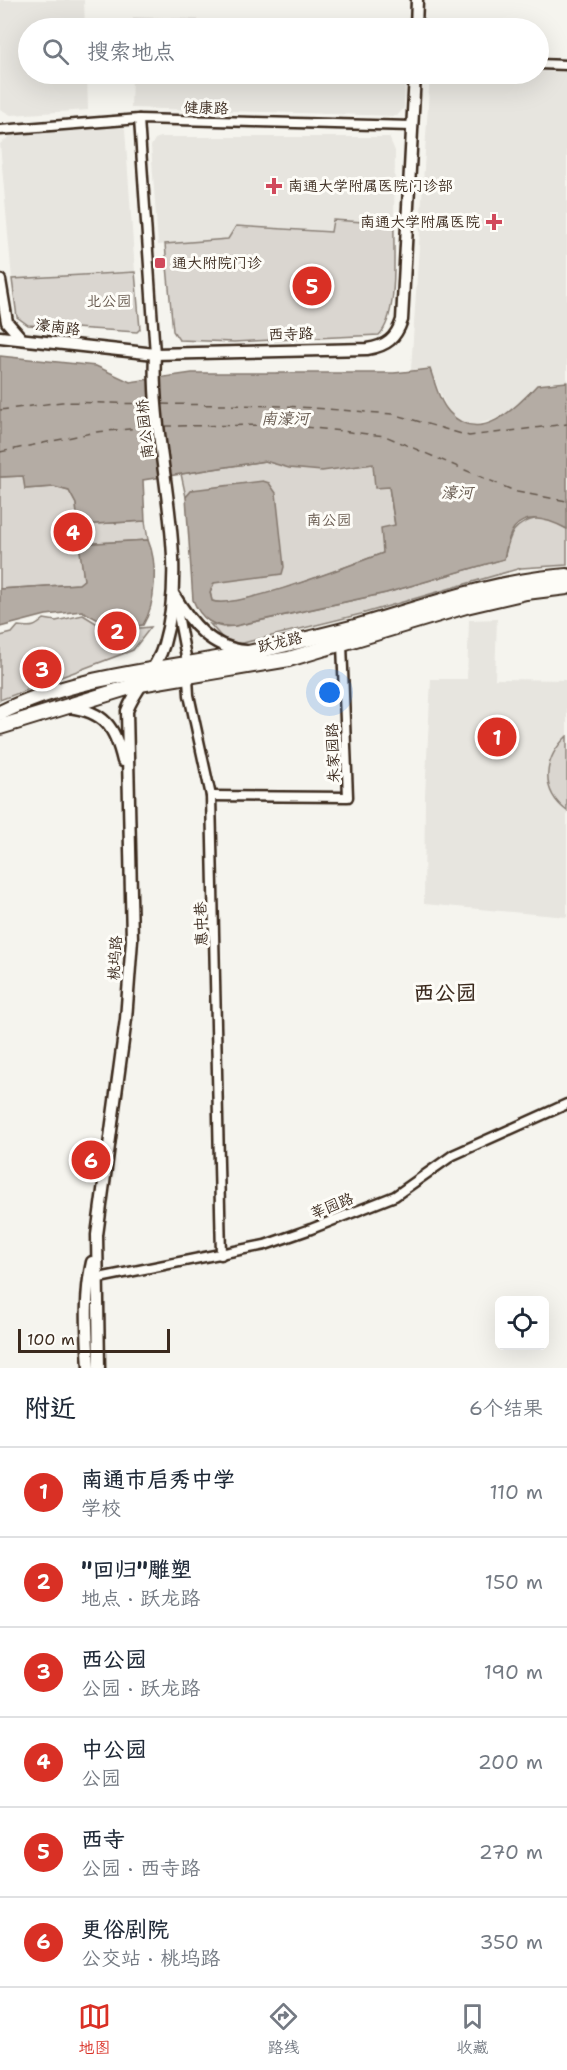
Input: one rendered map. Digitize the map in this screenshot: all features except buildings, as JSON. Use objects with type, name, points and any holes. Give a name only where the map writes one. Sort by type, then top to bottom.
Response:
[{"type":"main road","name":"跃龙路","points":[[0,713],[90,681],[254,651],[358,626],[446,599],[511,584],[567,576]]},
{"type":"main road","name":"跃龙路","points":[[0,727],[140,684],[187,678],[289,658],[466,606],[526,592],[567,587]]},
{"type":"street","points":[[416,18],[417,0]]},
{"type":"street","points":[[549,64],[567,65]]},
{"type":"street","name":"西寺路","points":[[155,354],[367,349],[378,347],[392,340],[402,320],[414,84]]},
{"type":"street","points":[[139,119],[155,354]]},
{"type":"street","name":"健康路","points":[[0,130],[139,119],[412,126]]},
{"type":"street","name":"濠南路","points":[[0,280],[1,299],[7,322],[20,337],[155,354]]},
{"type":"street","points":[[0,337],[20,337]]},
{"type":"street","name":"南公园桥","points":[[155,354],[154,369],[168,501],[174,595]]},
{"type":"street","points":[[174,595],[186,615],[205,636],[233,650],[254,651]]},
{"type":"street","points":[[140,684],[153,669],[164,644],[174,595]]},
{"type":"street","name":"惠中巷","points":[[174,595],[187,662],[187,678],[211,796],[221,1255]]},
{"type":"street","name":"朱家园路","points":[[211,796],[348,797],[342,644]]},
{"type":"street","name":"桃坞路","points":[[89,1368],[92,1279],[126,1018],[132,940],[127,711],[133,693],[140,684]]},
{"type":"street","points":[[48,711],[69,707],[82,709],[95,713],[106,721],[115,733],[128,785]]},
{"type":"street","name":"莘园路","points":[[92,1279],[265,1245],[395,1196],[453,1155],[567,1104]]},
{"type":"street","name":"桃坞路","points":[[92,1279],[99,1368]]},
{"type":"shaded area","points":[[0,0],[84,0],[85,18],[18,18],[18,84],[87,84],[88,110],[11,115],[0,109]]},
{"type":"shaded area","name":"南通大学附属医院","points":[[549,71],[567,72],[567,382],[537,385],[514,410],[500,418],[471,426],[460,421],[448,411],[430,369],[411,370],[429,84],[549,84]]},
{"type":"shaded area","points":[[132,84],[405,84],[404,108],[397,116],[131,108]]},
{"type":"shaded area","points":[[121,125],[125,129],[135,272],[12,279],[0,144],[10,136]]},
{"type":"shaded area","name":"南通大学附属医院门诊部","points":[[161,137],[389,137],[395,151],[394,224],[333,220],[331,232],[237,226],[229,239],[158,245],[151,146],[155,139]]},
{"type":"shaded area","points":[[497,619],[495,679],[567,680],[567,917],[424,904],[425,795],[431,679],[467,679],[469,620]]},
{"type":"green space","points":[[333,220],[394,224],[392,299],[390,313],[379,335],[234,342],[179,340],[173,331],[165,244],[228,239],[236,226],[331,232]]},
{"type":"green space","name":"北公园","points":[[135,272],[140,329],[137,332],[28,325],[17,317],[12,279]]},
{"type":"green space","name":"南公园","points":[[265,461],[293,467],[319,468],[373,464],[389,487],[395,526],[383,553],[269,593],[225,602],[212,601],[210,592],[214,583],[192,490],[186,497],[181,474]]},
{"type":"green space","points":[[24,476],[25,489],[54,487],[69,491],[76,504],[78,525],[145,521],[148,540],[80,544],[84,580],[79,584],[0,589],[0,477]]},
{"type":"green space","points":[[538,518],[554,521],[567,529],[567,565],[521,568],[361,614],[235,645],[225,641],[210,624],[223,627],[235,626],[386,593],[504,559],[510,537],[517,527]]},
{"type":"green space","points":[[83,615],[104,628],[108,622],[117,618],[130,629],[151,627],[133,650],[0,700],[0,636],[12,633],[18,626],[34,626],[44,619],[56,621]]},
{"type":"green space","points":[[567,736],[567,811],[552,794],[548,774],[553,754]]},
{"type":"water","name":"濠河","points":[[0,356],[96,366],[130,382],[192,373],[394,373],[430,369],[438,392],[449,412],[461,422],[472,425],[496,420],[508,413],[537,385],[567,382],[567,529],[540,519],[526,520],[512,531],[504,559],[386,593],[235,626],[221,626],[204,618],[193,600],[186,497],[192,490],[263,481],[269,483],[276,493],[284,567],[282,574],[214,583],[210,592],[212,601],[225,602],[269,593],[383,553],[381,528],[395,525],[389,487],[375,488],[373,464],[322,471],[289,468],[265,461],[143,480],[145,521],[78,525],[76,504],[69,491],[54,487],[25,489],[23,476],[0,477]]},
{"type":"water","points":[[148,540],[153,560],[154,583],[151,606],[143,625],[131,627],[118,616],[109,617],[102,622],[82,611],[46,615],[0,627],[0,589],[79,584],[84,580],[79,544]]},
{"type":"ferry route","points":[[0,410],[62,402],[152,404]]},
{"type":"ferry route","points":[[162,404],[286,406],[393,414],[469,436],[567,424]]},
{"type":"ferry route","points":[[164,426],[288,425],[385,436],[517,492],[567,501]]},
{"type":"ferry route","points":[[0,452],[96,432],[153,427]]},
{"type":"place","name":"南通大学附属医院门诊部","points":[[274,186]]},
{"type":"place","name":"南通大学附属医院","points":[[494,222]]},
{"type":"place","name":"通大附院门诊","points":[[160,263]]},
{"type":"place","name":"西寺","points":[[312,286]]},
{"type":"place","name":"中公园","points":[[73,532]]},
{"type":"place","name":"\"回归\"雕塑","points":[[117,631]]},
{"type":"place","name":"西公园","points":[[42,669]]},
{"type":"place","name":"南通市启秀中学","points":[[497,737]]},
{"type":"place","name":"更俗剧院","points":[[91,1160]]},
{"type":"district","name":"西公园","points":[[445,993]]},
{"type":"water label","name":"南濠河","points":[[285,418]]}]
